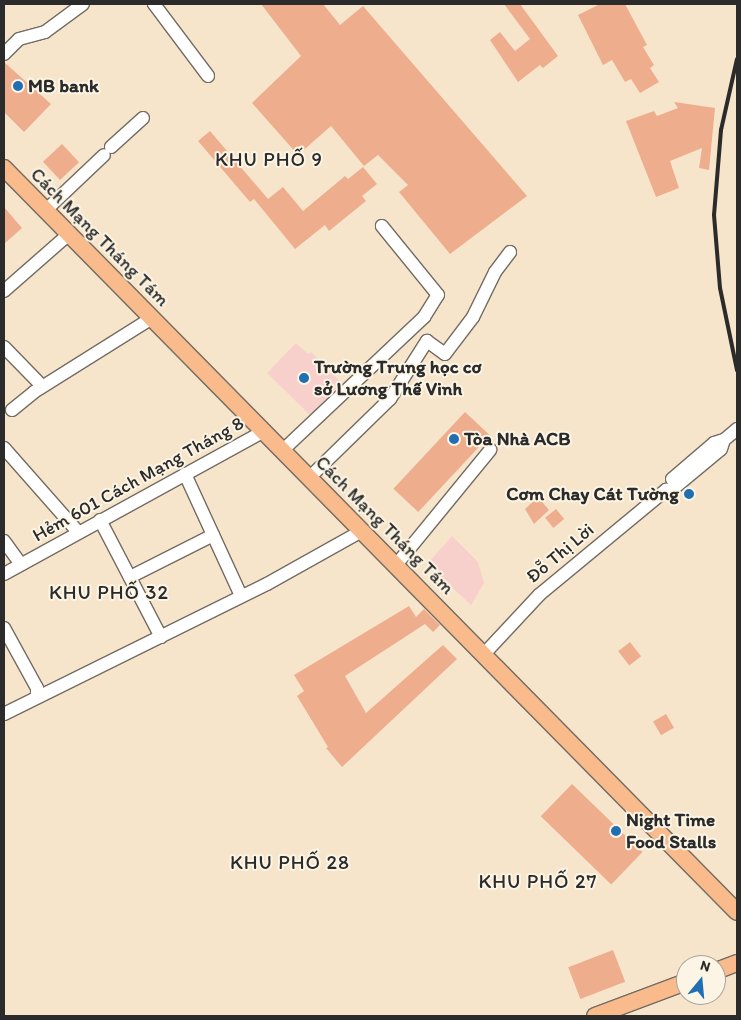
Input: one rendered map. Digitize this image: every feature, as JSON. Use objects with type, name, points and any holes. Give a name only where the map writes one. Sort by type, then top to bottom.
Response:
[{"type":"main road","name":"Cách Mạng Tháng Tám","points":[[4,168],[485,653],[737,912]]},
{"type":"main road","points":[[595,1016],[676,986]]},
{"type":"street","points":[[4,54],[19,39],[45,32],[82,4]]},
{"type":"street","points":[[154,4],[208,76]]},
{"type":"street","points":[[45,210],[143,118]]},
{"type":"street","points":[[283,450],[424,317],[438,295],[382,226]]},
{"type":"street","points":[[4,291],[69,234]]},
{"type":"street","points":[[310,477],[390,399],[426,342],[443,354],[447,352],[473,317],[495,272],[510,252]]},
{"type":"street","points":[[12,410],[42,386],[152,318]]},
{"type":"street","points":[[4,347],[42,386]]},
{"type":"street","name":"Đỗ Thị Lời","points":[[485,653],[539,594],[666,490],[668,482],[714,443],[724,440],[737,429]]},
{"type":"street","name":"Hẻm 601 Cách Mạng Tháng 8","points":[[4,574],[264,431]]},
{"type":"street","points":[[4,448],[78,532]]},
{"type":"street","points":[[396,565],[490,450]]},
{"type":"street","points":[[185,474],[241,596]]},
{"type":"street","points":[[100,520],[161,637]]},
{"type":"street","points":[[4,714],[37,695],[161,637],[362,531]]},
{"type":"street","points":[[130,577],[213,535]]},
{"type":"street","points":[[4,541],[20,564]]},
{"type":"street","points":[[4,628],[37,688],[37,695]]},
{"type":"shaded area","name":"Trường Trung học cơ sở Lương Thế Vinh","points":[[296,343],[308,354],[311,352],[342,383],[310,415],[267,373]]},
{"type":"shaded area","points":[[452,536],[478,562],[484,583],[471,605],[427,564]]},
{"type":"building","points":[[261,4],[323,4],[340,25],[363,6],[527,196],[450,254],[399,192],[408,185],[378,155],[364,166],[331,126],[298,155],[252,103],[301,56]]},
{"type":"building","points":[[504,4],[520,4],[558,56],[543,68],[540,65],[518,82],[490,40],[500,32],[515,51],[530,39]]},
{"type":"building","points":[[600,4],[625,4],[647,45],[643,47],[654,65],[650,68],[659,82],[640,93],[631,79],[625,82],[612,60],[603,65],[578,15]]},
{"type":"building","name":"MB bank","points":[[4,62],[51,104],[24,132],[4,112]]},
{"type":"building","points":[[674,102],[715,108],[709,170],[699,168],[702,148],[670,161],[679,188],[656,197],[626,121],[654,111],[657,116],[678,108]]},
{"type":"building","points":[[210,131],[268,199],[283,187],[303,211],[345,176],[348,179],[363,167],[377,184],[362,196],[366,201],[329,231],[325,225],[295,249],[254,199],[250,202],[198,141]]},
{"type":"building","points":[[62,144],[79,162],[60,180],[43,162]]},
{"type":"building","points":[[4,207],[22,228],[4,244]]},
{"type":"building","points":[[465,412],[490,435],[418,512],[393,489]]},
{"type":"building","points":[[538,497],[549,510],[534,524],[525,509]]},
{"type":"building","points":[[556,509],[564,519],[553,528],[545,518]]},
{"type":"building","points":[[409,606],[416,617],[424,609],[440,625],[433,632],[425,624],[345,676],[366,713],[443,645],[457,659],[342,767],[326,748],[328,747],[297,696],[304,691],[294,675]]},
{"type":"building","points":[[630,642],[641,656],[629,665],[618,651]]},
{"type":"building","points":[[666,714],[674,728],[661,735],[653,722]]},
{"type":"building","points":[[572,784],[642,852],[611,884],[541,816]]},
{"type":"building","points":[[613,950],[625,982],[580,999],[568,967]]},
{"type":"railway","points":[[737,59],[721,130],[714,215],[720,288],[737,370]]},
{"type":"place","name":"MB bank","points":[[18,86]]},
{"type":"place","name":"Trường Trung học cơ sở Lương Thế Vinh","points":[[304,378]]},
{"type":"place","name":"Tòa Nhà ACB","points":[[454,439]]},
{"type":"place","name":"Cơm Chay Cát Tường","points":[[689,494]]},
{"type":"place","name":"Night Time Food Stalls","points":[[616,831]]},
{"type":"district","name":"KHU PHỐ 9","points":[[269,159]]},
{"type":"district","name":"KHU PHỐ 32","points":[[109,592]]},
{"type":"district","name":"KHU PHỐ 28","points":[[290,862]]},
{"type":"district","name":"KHU PHỐ 27","points":[[538,881]]}]
